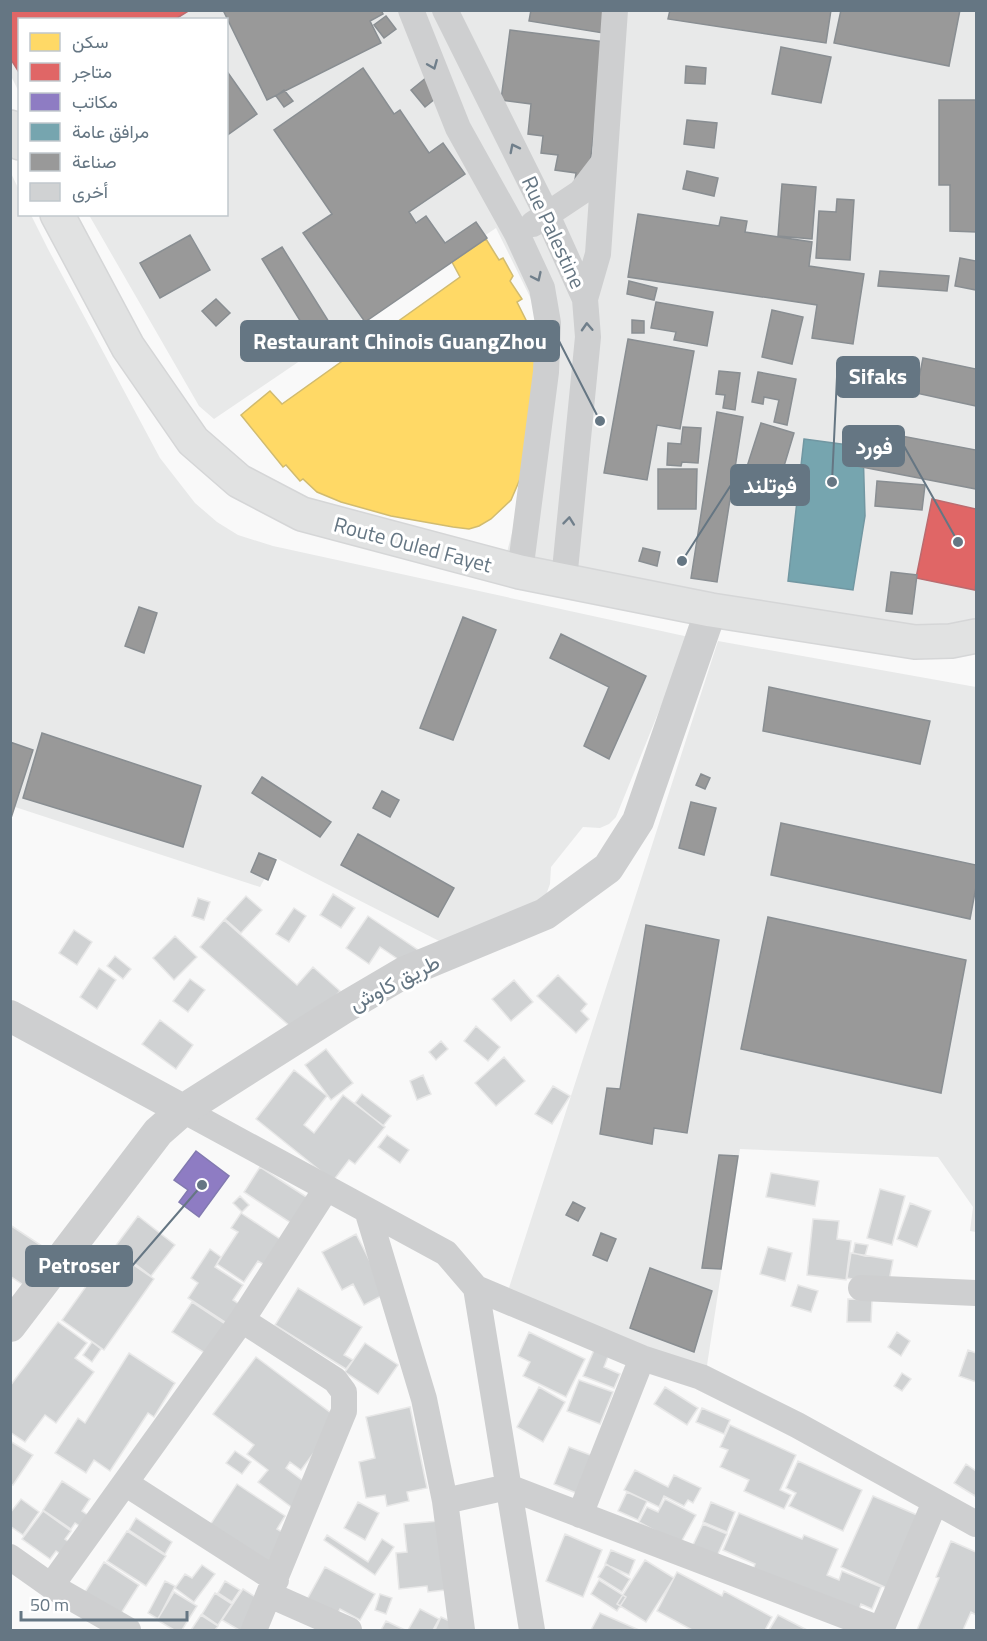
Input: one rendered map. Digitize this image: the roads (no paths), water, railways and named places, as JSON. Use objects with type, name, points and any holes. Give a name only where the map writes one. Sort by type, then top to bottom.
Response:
[{"type":"main road","points":[[10,126],[18,140]]},
{"type":"main road","name":"Route Ouled Fayet","points":[[58,216],[128,347],[193,441],[239,481],[302,514],[520,572],[711,609],[915,642]]},
{"type":"main road","points":[[915,642],[951,641],[976,636]]},
{"type":"main road","points":[[915,642],[943,653],[976,661]]},
{"type":"street","name":"Rue Palestine","points":[[411,10],[458,128],[517,234],[542,288],[548,322],[546,372],[520,572]]},
{"type":"street","name":"Rue Palestine","points":[[445,10],[547,215],[585,299],[588,337],[564,580]]},
{"type":"street","points":[[585,299],[598,254],[615,10]]},
{"type":"street","points":[[517,234],[581,192],[604,162]]},
{"type":"street","name":"طريق كاوش","points":[[10,1326],[158,1132],[183,1110],[342,1009],[405,972],[544,914],[608,868],[638,821],[711,609]]},
{"type":"street","points":[[10,1016],[447,1253],[476,1288],[642,1358],[701,1377],[797,1425],[976,1524]]},
{"type":"street","points":[[51,1586],[242,1320],[326,1189]]},
{"type":"street","points":[[367,1210],[424,1399],[445,1502],[462,1630]]},
{"type":"street","points":[[476,1288],[532,1630]]},
{"type":"street","points":[[861,1288],[976,1293]]},
{"type":"street","points":[[242,1320],[335,1380],[344,1392],[344,1411],[254,1630]]},
{"type":"street","points":[[580,1515],[642,1358]]},
{"type":"street","points":[[126,1483],[273,1587],[349,1630]]},
{"type":"street","points":[[445,1502],[508,1487],[882,1630],[935,1502]]},
{"type":"street","points":[[10,1557],[51,1586],[128,1630]]},
{"type":"place","name":"Restaurant Chinois GuangZhou","points":[[600,421]]},
{"type":"place","name":"Sifaks","points":[[832,482]]},
{"type":"place","name":"فورد","points":[[958,542]]},
{"type":"place","name":"فوتلند","points":[[682,561]]},
{"type":"place","name":"Petroser","points":[[202,1185]]}]
